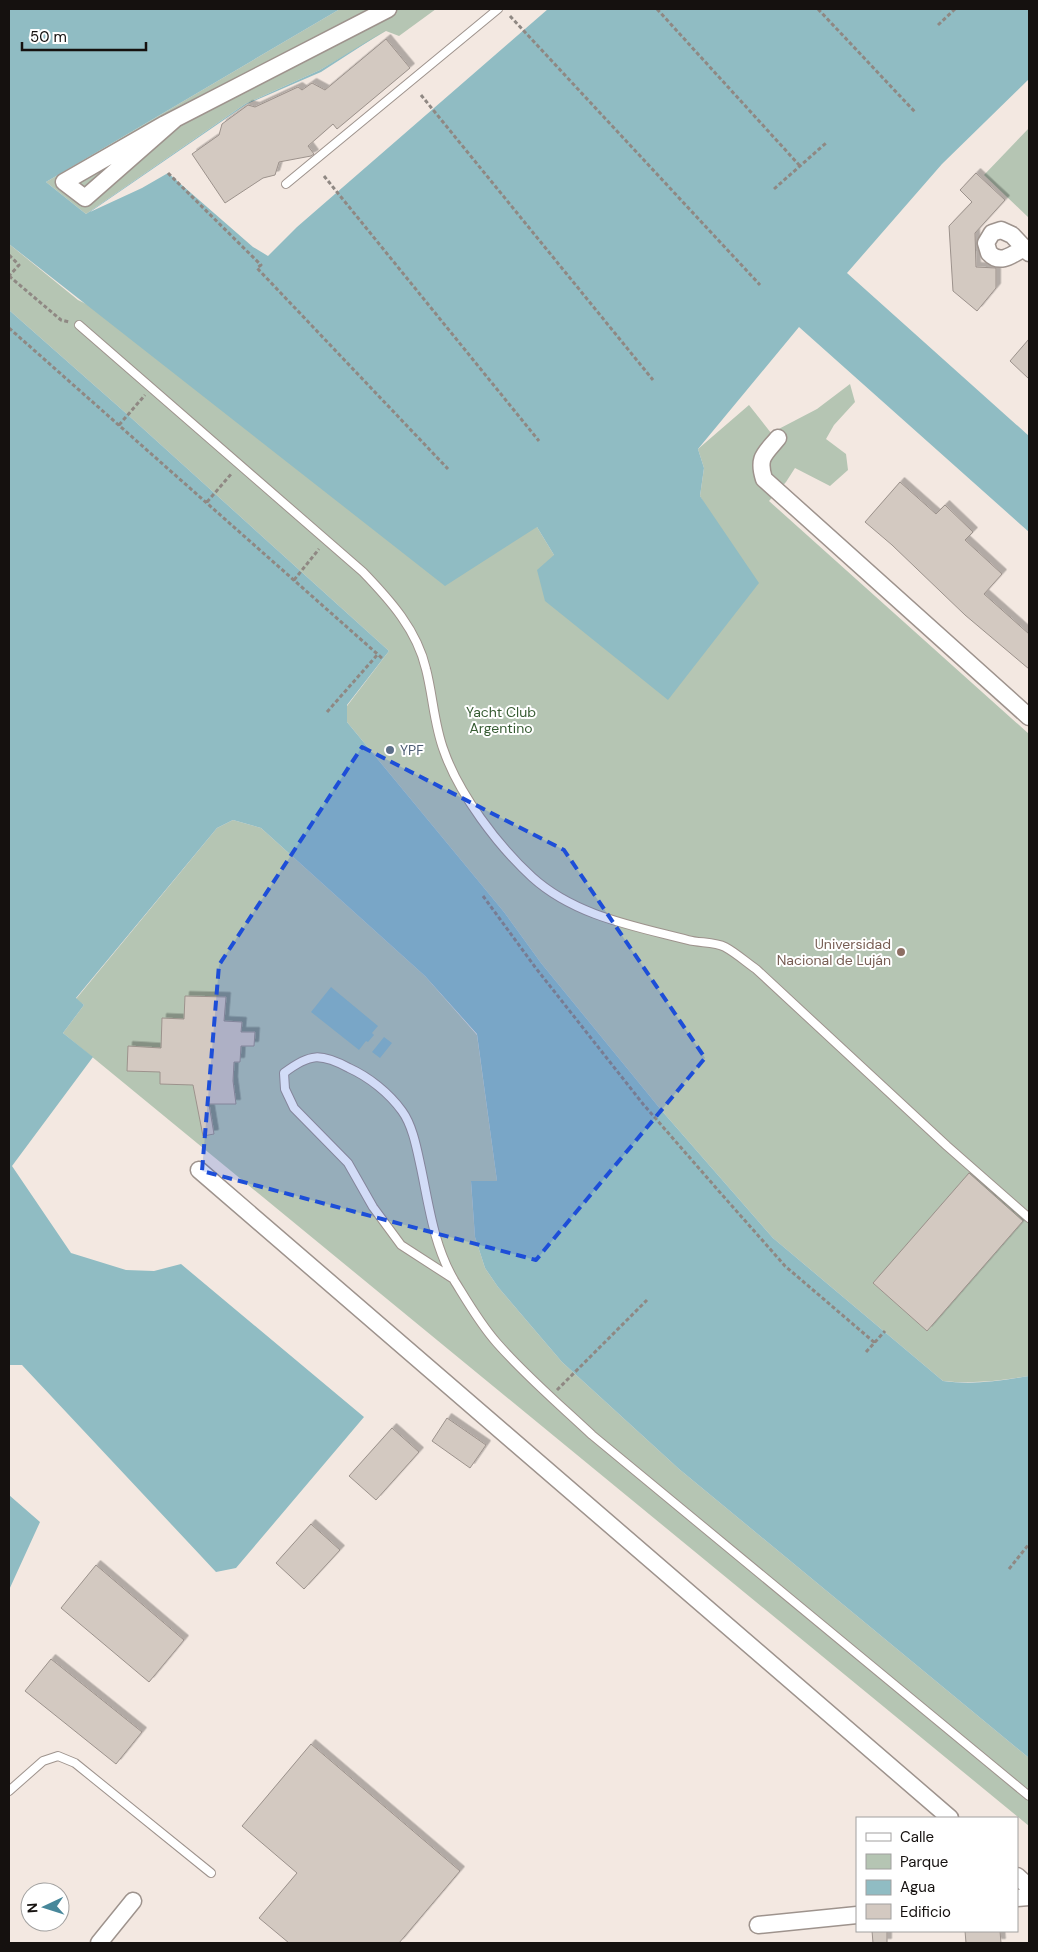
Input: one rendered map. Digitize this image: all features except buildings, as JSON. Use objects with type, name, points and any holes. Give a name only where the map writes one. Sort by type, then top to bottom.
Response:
[{"type":"street","points":[[175,119],[85,198],[64,182],[156,129],[175,119],[388,9]]},
{"type":"street","points":[[778,438],[761,458],[760,468],[764,479],[1029,717]]},
{"type":"street","points":[[199,1170],[949,1817]]},
{"type":"street","points":[[1018,1877],[1029,1887]]},
{"type":"street","points":[[99,1943],[133,1901]]},
{"type":"street","points":[[758,1925],[856,1914]]},
{"type":"lane","points":[[286,184],[498,9]]},
{"type":"lane","points":[[79,325],[326,541],[382,592],[397,610],[421,650],[443,750],[461,790],[499,841],[532,877],[558,898],[585,911],[699,943],[724,947],[732,952],[756,969],[940,1140],[1029,1218]]},
{"type":"lane","points":[[452,1278],[402,1246],[373,1208],[348,1163],[294,1108],[284,1089],[284,1073],[300,1061],[322,1056],[364,1075],[402,1111],[409,1124],[417,1150],[434,1230],[443,1258],[452,1278],[467,1302],[496,1342],[592,1436],[1029,1796]]},
{"type":"lane","points":[[9,1791],[43,1761],[58,1756],[75,1763],[211,1873]]},
{"type":"path","points":[[657,9],[800,166]]},
{"type":"path","points":[[818,9],[916,112]]},
{"type":"path","points":[[938,25],[955,9]]},
{"type":"path","points":[[510,16],[760,285]]},
{"type":"path","points":[[421,95],[653,380]]},
{"type":"path","points":[[774,189],[826,143]]},
{"type":"path","points":[[168,173],[261,264],[257,268],[448,469]]},
{"type":"path","points":[[324,176],[539,441]]},
{"type":"path","points":[[9,255],[19,265],[9,276],[61,320],[79,325]]},
{"type":"path","points":[[9,328],[384,658]]},
{"type":"path","points":[[119,425],[151,388]]},
{"type":"path","points":[[206,502],[239,465]]},
{"type":"path","points":[[294,580],[326,541]]},
{"type":"path","points":[[327,712],[378,654]]},
{"type":"path","points":[[483,896],[535,967],[637,1097],[717,1189],[785,1266],[875,1343]]},
{"type":"path","points":[[550,1396],[647,1300]]},
{"type":"path","points":[[866,1352],[885,1331]]},
{"type":"path","points":[[1009,1569],[1029,1544]]},
{"type":"highlighted area","points":[[362,747],[564,850],[705,1058],[536,1260],[202,1171],[219,965]]},
{"type":"green space","points":[[340,9],[436,9],[399,36],[386,31],[320,70],[245,104],[86,214],[46,182]]},
{"type":"green space","points":[[1029,128],[1029,218],[984,175]]},
{"type":"green space","name":"Yacht Club Argentino","points":[[9,244],[78,300],[537,527],[554,555],[705,505],[700,496],[704,468],[698,449],[749,405],[771,433],[817,409],[850,384],[855,402],[834,425],[826,439],[846,454],[848,470],[830,486],[795,468],[786,482],[769,501],[1029,734],[1029,1376],[986,1382],[943,1381],[773,1238],[662,1111],[541,963],[504,912],[347,722],[347,706],[389,651],[9,310]]},
{"type":"green space","points":[[233,820],[261,828],[425,976],[477,1035],[497,1181],[471,1182],[475,1237],[485,1268],[498,1287],[562,1362],[679,1469],[1029,1758],[1029,1826],[63,1033],[84,1005],[76,999],[217,828]]},
{"type":"water","points":[[9,9],[340,9],[46,182],[86,214],[245,104],[320,70],[386,30],[321,72],[247,104],[90,212],[142,188],[168,173],[253,247],[268,256],[297,227],[548,9],[1029,9],[1029,79],[942,164],[847,273],[1029,436],[1029,532],[799,327],[698,449],[704,468],[700,496],[759,583],[668,700],[545,601],[537,570],[554,555],[537,527],[445,586],[9,244]]},
{"type":"water","points":[[9,310],[389,651],[347,705],[347,722],[504,912],[541,963],[662,1111],[773,1238],[943,1381],[986,1382],[1029,1376],[1029,1758],[679,1469],[562,1362],[498,1287],[485,1268],[475,1237],[471,1181],[497,1181],[477,1034],[425,976],[261,828],[233,820],[217,828],[76,998],[84,1005],[63,1033],[93,1057],[12,1166],[71,1253],[126,1270],[154,1271],[181,1264],[364,1417],[236,1568],[216,1572],[22,1365],[9,1365]]},
{"type":"water","points":[[331,987],[378,1026],[372,1033],[374,1035],[359,1050],[311,1012]]},
{"type":"water","points":[[384,1037],[392,1043],[380,1058],[372,1052]]},
{"type":"water","points":[[9,1495],[40,1522],[9,1590]]},
{"type":"place","name":"YPF","points":[[390,750]]},
{"type":"place","name":"Universidad Nacional de Luján","points":[[901,952]]}]
